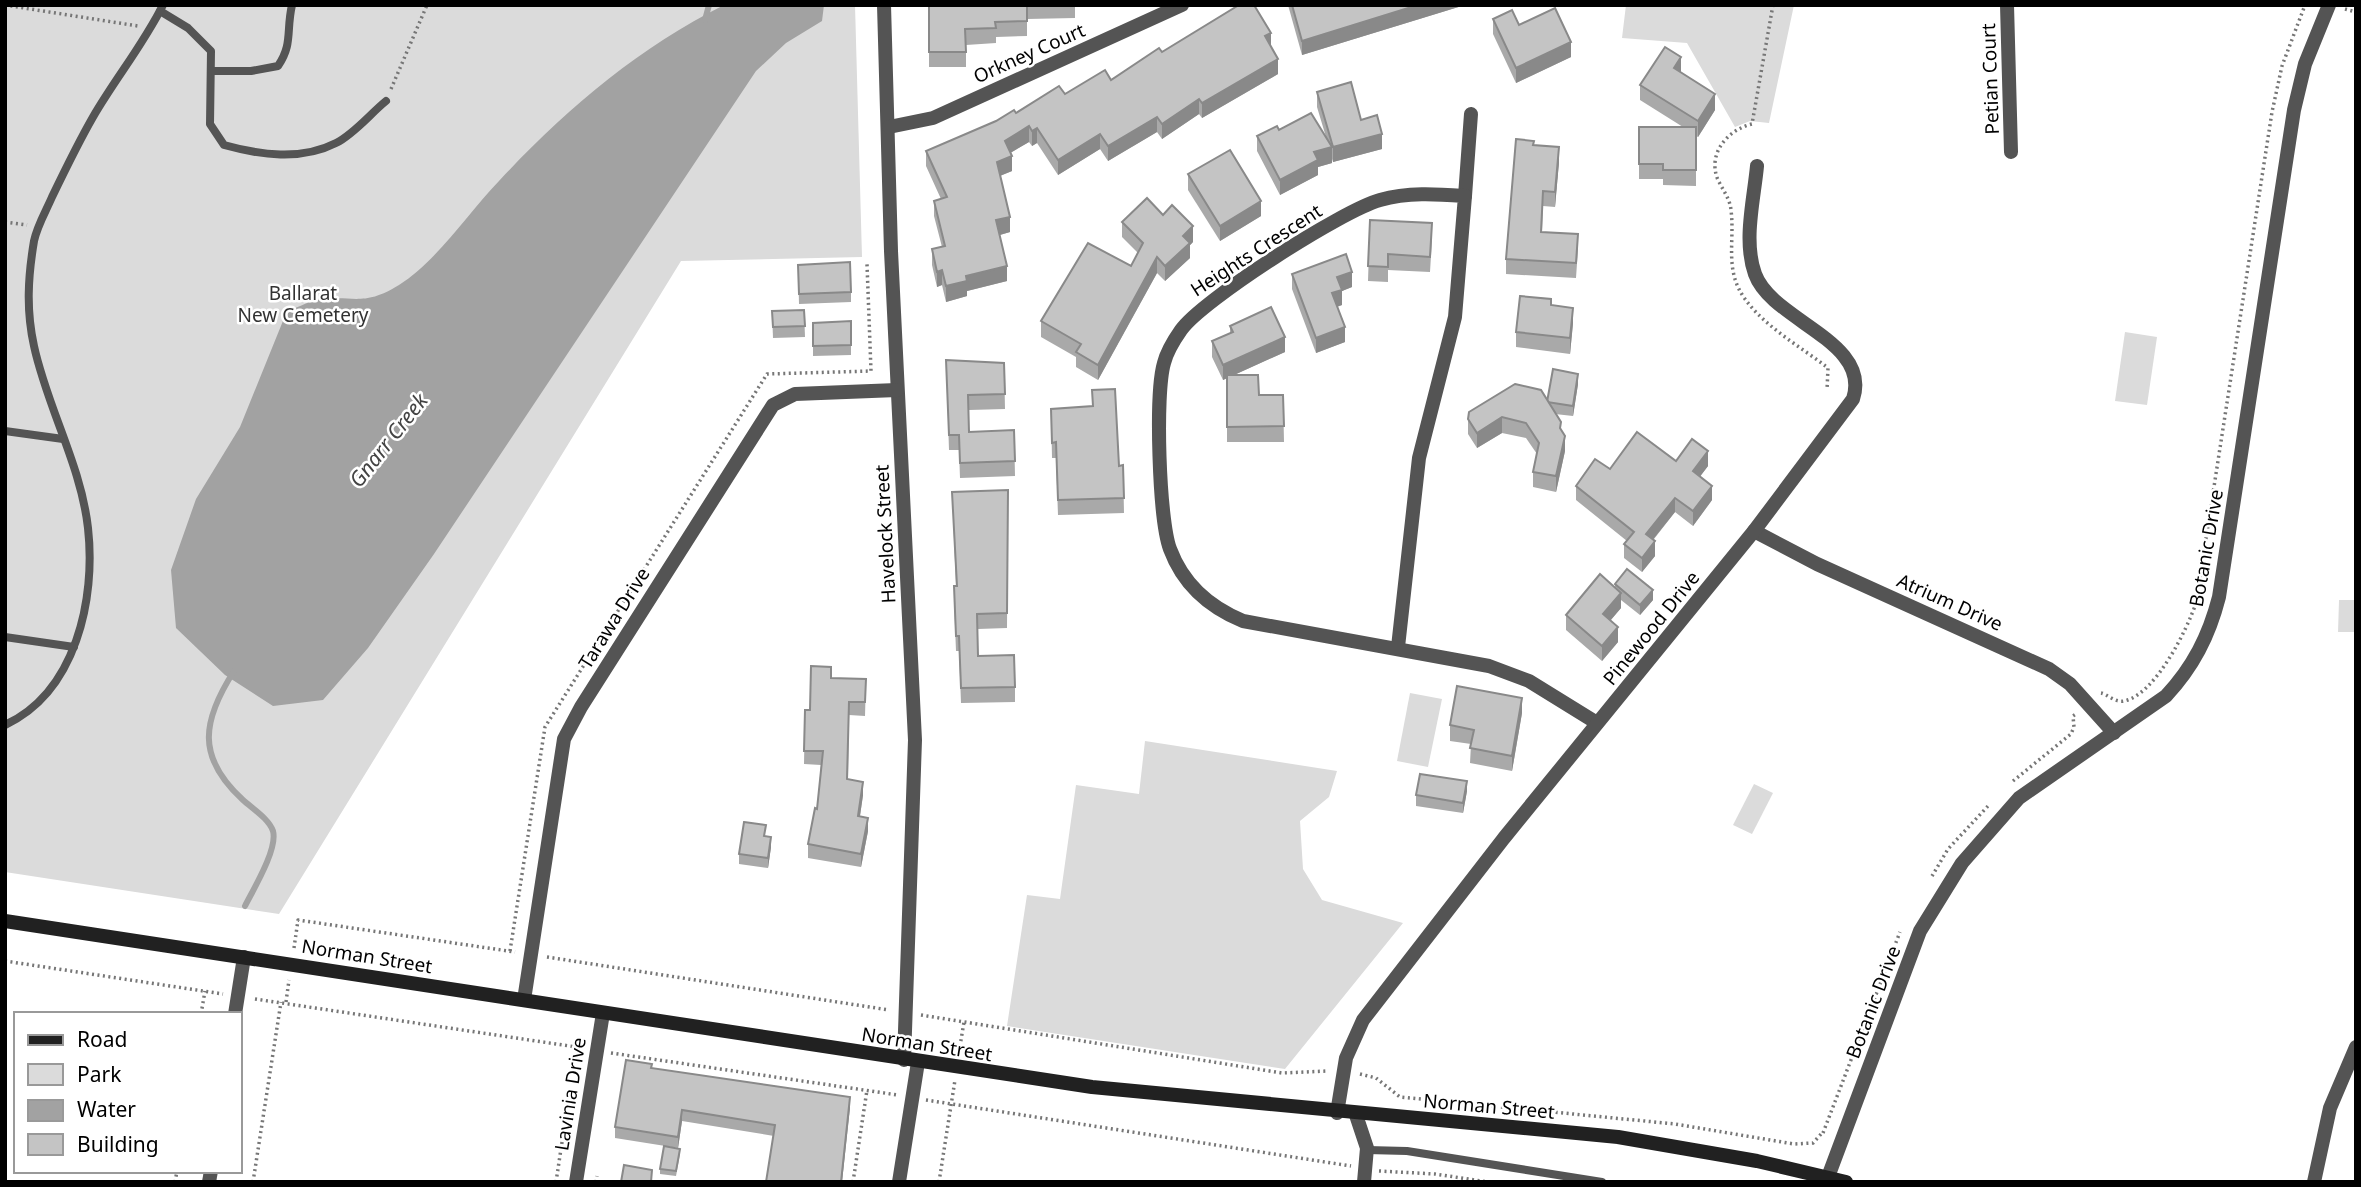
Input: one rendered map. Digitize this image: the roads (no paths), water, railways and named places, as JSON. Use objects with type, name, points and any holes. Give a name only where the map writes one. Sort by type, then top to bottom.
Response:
[{"type":"street","name":"Havelock Street","points":[[884,5],[897,390],[915,740],[908,1013],[912,1098],[899,1182]]},
{"type":"street","name":"Orkney Court","points":[[889,127],[933,118],[1182,5]]},
{"type":"street","name":"Petian Court","points":[[2007,5],[2011,152]]},
{"type":"street","name":"Botanic Drive","points":[[1828,1177],[1920,931],[1962,863],[2019,798],[2144,714],[2181,680],[2196,658],[2214,617],[2294,110],[2305,64],[2329,5]]},
{"type":"street","points":[[1398,647],[1419,458],[1455,317],[1472,114]]},
{"type":"street","name":"Pinewood Drive","points":[[1337,1113],[1343,1072],[1352,1041],[1363,1020],[1597,723],[1754,531],[1847,410],[1856,383],[1845,356],[1771,298],[1756,275],[1750,247],[1757,166]]},
{"type":"street","name":"Heights Crescent","points":[[1465,196],[1392,197],[1360,207],[1194,314],[1170,347],[1160,385],[1166,531],[1176,562],[1198,594],[1213,606],[1244,621],[1398,647],[1510,673],[1529,681],[1597,723]]},
{"type":"street","name":"Tarawa Drive","points":[[524,1000],[561,757],[569,727],[773,405],[787,396],[897,390]]},
{"type":"street","name":"Atrium Drive","points":[[1754,531],[1817,564],[2027,657],[2070,684],[2114,733]]},
{"type":"street","name":"Norman Street","points":[[5,921],[1092,1087],[1356,1115],[1618,1137],[1745,1159],[1846,1182]]},
{"type":"street","points":[[234,1012],[244,957]]},
{"type":"street","name":"Lavinia Drive","points":[[576,1182],[603,1013]]},
{"type":"street","points":[[2314,1182],[2330,1108],[2356,1046]]},
{"type":"street","points":[[1356,1115],[1367,1150],[1365,1175]]},
{"type":"lane","points":[[212,71],[251,71],[278,66],[290,49],[287,26],[292,5]]},
{"type":"lane","points":[[5,725],[36,705],[53,685],[75,647],[88,590],[88,528],[34,347],[26,294],[35,237],[94,116],[152,28],[162,8],[188,28],[211,51],[210,124],[224,145],[261,155],[314,152],[338,142],[386,101]]},
{"type":"lane","points":[[5,431],[63,439]]},
{"type":"lane","points":[[5,637],[75,647]]},
{"type":"lane","points":[[1367,1150],[1408,1151],[1602,1182]]},
{"type":"water","points":[[724,5],[824,5],[822,21],[786,43],[756,71],[434,554],[368,648],[323,700],[273,706],[225,675],[176,628],[171,570],[196,499],[240,427],[287,311],[317,300],[376,296],[399,285],[426,263],[499,181],[576,106],[632,61],[692,22]]},
{"type":"waterway","name":"Gnarr Creek","points":[[705,20],[709,5]]},
{"type":"waterway","name":"Gnarr Creek","points":[[234,671],[223,689],[210,722],[211,753],[217,769],[228,784],[268,822],[274,839],[264,869],[245,906]]},
{"type":"park label","name":"Ballarat New Cemetery","points":[[303,304]]}]
